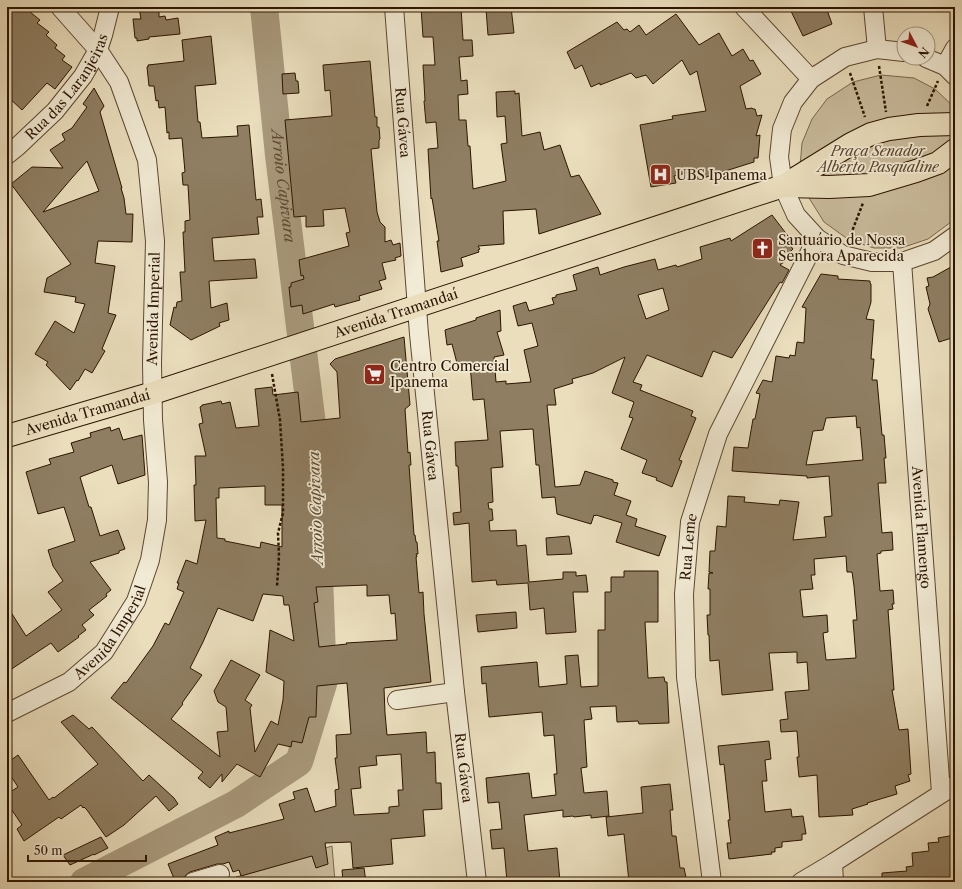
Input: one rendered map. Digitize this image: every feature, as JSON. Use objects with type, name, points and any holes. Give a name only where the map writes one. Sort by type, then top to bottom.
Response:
[{"type":"main road","name":"Avenida Tramandaí","points":[[7,436],[153,393],[783,186],[851,144],[880,131],[937,125]]},
{"type":"main road","points":[[937,125],[945,128],[949,133],[951,153]]},
{"type":"main road","name":"Avenida Tramandaí","points":[[783,186],[828,188],[869,185],[938,163],[951,153]]},
{"type":"main road","points":[[825,160],[819,168],[818,177],[820,182],[828,188]]},
{"type":"street","name":"Avenida Imperial","points":[[7,713],[69,682],[104,652],[136,601],[150,560],[157,520],[158,482],[152,363],[155,241],[147,160],[119,82],[98,50],[60,7]]},
{"type":"street","name":"Rua das Laranjeiras","points":[[7,155],[55,111],[83,76],[98,50],[110,7]]},
{"type":"street","name":"Rua Gávea","points":[[394,7],[419,334],[455,692],[477,882]]},
{"type":"street","points":[[744,7],[811,79]]},
{"type":"street","points":[[873,7],[877,49]]},
{"type":"street","points":[[936,63],[950,71],[955,48]]},
{"type":"street","points":[[896,51],[877,49],[845,57],[811,79],[794,102],[782,129],[779,157],[783,186],[796,214],[817,238],[844,255],[872,262],[902,262],[934,251],[955,236]]},
{"type":"street","name":"Rua Leme","points":[[712,882],[686,677],[684,594],[690,522],[718,434],[817,238]]},
{"type":"street","name":"Avenida Flamengo","points":[[902,262],[948,789]]},
{"type":"street","points":[[397,700],[455,692]]},
{"type":"street","points":[[801,882],[948,789]]},
{"type":"street","points":[[833,863],[834,882]]},
{"type":"street","points":[[193,882],[220,874]]},
{"type":"path","points":[[877,49],[880,131]]},
{"type":"path","points":[[845,57],[880,131]]},
{"type":"path","points":[[937,125],[950,71]]},
{"type":"path","points":[[844,255],[869,185]]},
{"type":"path","points":[[269,355],[280,420],[283,468],[283,513],[278,533],[279,556],[277,586]]},
{"type":"green space","name":"Praça Senador Alberto Pasqualine","points":[[881,75],[914,78],[935,89],[955,108],[955,216],[951,222],[928,239],[901,248],[874,248],[849,240],[824,222],[806,193],[800,166],[802,143],[812,119],[827,99],[853,82]]},
{"type":"green space","points":[[332,846],[335,882],[221,882]]},
{"type":"building","points":[[7,7],[35,7],[30,12],[40,20],[37,23],[49,32],[46,35],[57,45],[55,48],[65,56],[62,60],[72,67],[55,89],[47,83],[22,110],[7,96]]},
{"type":"building","points":[[139,7],[159,7],[159,17],[165,16],[166,20],[178,18],[180,34],[149,37],[149,39],[137,41],[137,38],[135,38],[133,19],[141,19]]},
{"type":"building","points":[[421,7],[461,7],[463,40],[472,40],[473,56],[459,57],[461,81],[467,80],[468,94],[458,95],[459,120],[466,120],[468,146],[470,146],[473,189],[506,181],[501,144],[507,143],[505,116],[497,117],[496,92],[515,91],[515,94],[519,93],[522,136],[540,132],[544,150],[560,145],[571,177],[579,175],[601,214],[539,234],[536,209],[503,211],[504,244],[478,246],[480,249],[478,250],[479,252],[461,258],[463,266],[441,272],[437,241],[439,241],[432,198],[431,199],[428,149],[438,148],[436,122],[426,123],[424,101],[423,65],[435,65],[433,37],[423,37]]},
{"type":"building","points":[[493,7],[511,7],[514,33],[488,35],[486,9],[494,9]]},
{"type":"building","points":[[789,7],[826,7],[832,24],[803,36]]},
{"type":"building","points":[[676,14],[699,45],[719,33],[732,56],[743,49],[750,61],[753,60],[761,74],[740,86],[746,109],[755,109],[757,116],[762,115],[756,136],[760,135],[758,158],[754,158],[754,162],[703,178],[702,169],[674,176],[676,183],[651,187],[640,125],[673,119],[672,116],[706,111],[697,71],[690,75],[682,60],[653,84],[646,75],[636,78],[631,73],[591,87],[582,65],[575,69],[567,52],[617,22],[624,30],[627,29],[630,32],[639,25],[646,35]]},
{"type":"building","points":[[211,36],[216,84],[195,86],[198,122],[200,122],[202,138],[238,136],[237,126],[249,125],[256,200],[261,199],[263,217],[257,217],[259,234],[212,238],[214,261],[255,259],[257,278],[209,281],[211,308],[227,303],[229,320],[219,323],[220,326],[191,340],[170,325],[174,307],[176,308],[177,302],[182,301],[180,272],[185,272],[183,232],[185,232],[185,221],[190,220],[188,185],[183,185],[182,173],[185,172],[182,138],[169,139],[169,132],[167,133],[165,107],[159,108],[158,100],[156,101],[154,86],[149,86],[147,67],[148,65],[184,61],[182,40]]},
{"type":"building","points":[[370,61],[375,117],[377,117],[377,127],[379,127],[380,139],[379,148],[371,149],[377,212],[380,222],[385,227],[385,242],[391,240],[393,245],[400,243],[401,256],[395,258],[396,260],[382,263],[386,279],[379,281],[382,289],[359,296],[360,300],[335,307],[334,304],[303,314],[302,305],[291,307],[289,287],[291,287],[291,283],[304,279],[303,275],[301,276],[299,260],[349,246],[346,233],[350,232],[345,208],[323,210],[324,226],[306,227],[306,216],[294,217],[285,120],[332,116],[330,90],[325,91],[323,65]]},
{"type":"building","points":[[295,73],[296,81],[298,81],[299,93],[283,94],[282,74]]},
{"type":"building","points":[[94,88],[104,106],[100,112],[122,188],[126,214],[133,214],[132,242],[98,241],[95,263],[115,266],[108,313],[116,315],[102,349],[105,351],[92,373],[85,369],[78,381],[77,380],[70,390],[46,365],[48,362],[35,354],[55,321],[74,333],[85,304],[75,302],[76,297],[44,292],[47,278],[71,264],[11,184],[32,167],[63,168],[50,150],[65,140],[62,134],[72,128],[87,107],[83,104]],"holes":[[[87,161],[99,191],[43,212]]]},
{"type":"building","points":[[772,215],[788,236],[785,239],[793,249],[789,253],[792,256],[780,265],[789,270],[732,358],[713,351],[702,377],[647,355],[633,382],[642,385],[640,390],[693,411],[691,416],[696,418],[679,460],[682,461],[672,487],[656,480],[657,478],[642,473],[647,460],[621,449],[633,418],[629,417],[634,402],[612,393],[625,357],[593,373],[572,379],[573,383],[554,389],[556,405],[547,405],[555,487],[580,485],[585,471],[618,483],[614,495],[631,501],[626,515],[637,519],[635,526],[666,536],[659,556],[616,542],[622,523],[594,515],[591,524],[557,514],[555,497],[542,498],[539,465],[536,465],[533,429],[500,431],[503,467],[491,468],[493,502],[488,503],[489,509],[492,509],[493,520],[489,521],[490,531],[516,530],[517,546],[526,545],[529,582],[563,579],[563,572],[576,572],[576,576],[586,575],[588,592],[573,592],[576,632],[546,634],[544,608],[530,610],[528,583],[497,585],[496,580],[472,582],[469,523],[454,525],[453,513],[461,512],[455,442],[488,440],[484,399],[473,400],[470,364],[458,367],[452,344],[447,345],[445,330],[500,310],[501,331],[497,332],[504,355],[494,357],[496,382],[506,381],[506,384],[531,382],[524,350],[538,346],[532,323],[518,326],[513,306],[526,302],[529,311],[554,304],[552,298],[556,297],[556,295],[577,290],[573,275],[598,267],[600,275],[655,259],[658,270],[676,265],[677,267],[702,259],[700,247],[730,238],[731,241]],"holes":[[[663,288],[669,310],[646,319],[638,295]]]},
{"type":"building","points":[[951,267],[955,279],[955,337],[939,342],[928,309],[930,304],[926,287],[929,286],[927,278],[933,277]]},
{"type":"building","points":[[821,274],[838,276],[838,279],[870,281],[871,302],[866,319],[874,320],[871,359],[874,359],[872,380],[877,380],[882,435],[884,435],[886,458],[884,458],[886,483],[878,483],[882,533],[892,532],[893,550],[881,551],[881,553],[877,554],[880,591],[893,590],[893,609],[888,610],[894,690],[892,690],[899,730],[908,729],[911,774],[908,775],[910,781],[895,786],[897,794],[852,809],[853,815],[819,817],[817,775],[799,777],[797,731],[781,732],[780,720],[788,719],[785,692],[809,690],[807,662],[797,663],[797,652],[769,653],[773,690],[722,695],[719,660],[710,661],[707,615],[710,615],[710,589],[708,589],[709,573],[713,573],[709,572],[710,551],[715,551],[717,526],[726,527],[728,496],[745,497],[744,502],[779,505],[780,500],[799,502],[793,540],[826,537],[824,517],[832,516],[829,476],[807,478],[807,476],[732,471],[734,447],[748,448],[753,419],[755,419],[760,394],[756,393],[763,380],[772,382],[776,356],[789,358],[790,355],[795,356],[797,342],[804,343],[806,308],[802,307]],"holes":[[[856,416],[857,428],[860,427],[863,460],[806,465],[813,431],[823,430],[826,418]],[[846,556],[847,572],[852,572],[854,586],[857,620],[853,620],[856,658],[826,660],[823,633],[828,632],[827,615],[803,617],[800,590],[813,589],[811,575],[815,575],[814,559]]]},
{"type":"building","points":[[404,337],[410,405],[405,409],[408,453],[410,452],[411,465],[409,465],[414,535],[417,542],[418,554],[416,554],[416,557],[419,593],[423,592],[431,682],[384,688],[385,713],[387,735],[426,732],[427,753],[435,752],[436,783],[441,783],[442,809],[423,810],[425,836],[391,839],[393,864],[353,868],[351,842],[325,843],[328,864],[316,868],[312,856],[241,876],[239,870],[233,872],[229,862],[190,872],[184,878],[175,881],[168,864],[218,845],[215,837],[229,831],[229,833],[284,819],[279,804],[295,799],[293,792],[307,788],[315,812],[336,806],[335,790],[339,789],[335,758],[337,758],[336,735],[351,734],[347,683],[317,686],[316,717],[309,717],[302,743],[292,741],[291,747],[278,744],[260,777],[237,764],[222,782],[222,774],[210,788],[198,778],[203,772],[111,698],[124,682],[126,683],[153,646],[165,623],[169,625],[184,592],[177,589],[179,583],[177,583],[186,560],[197,564],[206,520],[195,521],[195,456],[206,456],[199,424],[203,423],[200,407],[202,405],[221,401],[222,404],[230,402],[236,428],[259,426],[255,389],[272,387],[273,395],[298,392],[301,422],[340,418],[337,372],[330,364],[335,359]],"holes":[[[265,486],[265,505],[282,505],[282,547],[261,542],[260,548],[217,538],[216,498],[219,498],[219,488]],[[367,585],[367,596],[389,595],[391,614],[395,613],[397,640],[346,643],[347,644],[319,647],[314,603],[318,602],[316,587]],[[263,594],[283,596],[284,605],[289,605],[294,641],[270,630],[266,672],[284,681],[283,700],[278,725],[271,721],[255,752],[250,708],[252,705],[245,700],[260,675],[231,660],[214,691],[218,702],[226,707],[228,731],[217,732],[220,757],[171,719],[202,675],[190,668],[218,608],[253,621]],[[401,754],[403,790],[398,790],[399,806],[389,807],[389,813],[354,815],[351,789],[361,788],[359,767],[377,765],[376,756]]]},
{"type":"building","points":[[110,427],[111,431],[119,428],[123,440],[142,435],[145,475],[118,484],[112,465],[80,477],[100,536],[118,530],[125,549],[119,551],[119,553],[90,562],[111,590],[106,594],[107,596],[89,610],[94,615],[82,625],[86,630],[78,636],[79,637],[58,652],[51,643],[7,672],[7,606],[26,636],[62,610],[48,592],[63,581],[53,566],[48,550],[75,541],[64,507],[38,514],[26,472],[51,464],[49,459],[74,452],[71,443],[91,437],[90,433]]},
{"type":"building","points":[[569,536],[572,554],[547,555],[546,538]]},
{"type":"building","points":[[624,571],[658,571],[658,622],[645,622],[648,678],[664,677],[665,682],[667,682],[669,723],[639,724],[638,721],[617,722],[616,706],[590,707],[592,719],[584,720],[587,767],[581,768],[584,793],[607,791],[609,816],[591,818],[591,815],[563,817],[563,810],[524,815],[528,851],[557,848],[560,882],[507,882],[504,848],[492,849],[490,830],[502,829],[499,802],[488,803],[486,778],[529,773],[532,798],[556,795],[554,774],[557,774],[554,735],[544,736],[542,712],[489,717],[486,683],[482,684],[481,667],[537,662],[539,687],[567,684],[565,656],[578,655],[581,687],[598,686],[598,630],[605,630],[605,592],[611,592],[611,577],[624,577]]},
{"type":"building","points":[[516,612],[517,628],[478,632],[476,615]]},
{"type":"building","points":[[73,715],[89,729],[92,727],[143,781],[149,775],[174,798],[178,804],[169,811],[156,796],[124,825],[106,837],[87,810],[81,805],[61,819],[59,817],[24,841],[17,829],[22,825],[7,803],[7,794],[18,787],[7,770],[7,763],[18,755],[49,800],[53,797],[54,798],[98,764],[61,722]]},
{"type":"building","points":[[769,741],[771,759],[765,760],[767,781],[762,781],[765,812],[791,809],[792,817],[803,816],[806,834],[802,834],[802,840],[782,842],[782,847],[775,848],[775,852],[771,852],[772,854],[729,859],[727,843],[731,843],[728,820],[730,820],[724,764],[720,765],[718,746]]},
{"type":"building","points":[[670,784],[673,810],[670,810],[672,836],[676,836],[680,868],[684,868],[687,882],[629,882],[624,834],[608,836],[606,817],[643,813],[641,787]]},
{"type":"building","points":[[955,835],[955,874],[954,878],[952,878],[953,882],[882,882],[882,873],[907,871],[906,867],[913,866],[912,853],[929,851],[928,843],[939,842],[938,838]]},
{"type":"building","points":[[101,837],[108,848],[94,855],[70,865],[63,855]]},
{"type":"building","points":[[364,868],[366,882],[343,882],[342,870]]},
{"type":"waterway","name":"Arroio Capivara","points":[[264,7],[279,155],[315,459]]},
{"type":"waterway","name":"Arroio Capivara","points":[[84,882],[236,804],[299,762],[323,684],[318,549]]},
{"type":"place","name":"UBS Ipanema","points":[[661,175]]},
{"type":"place","name":"Santuário de Nossa Senhora Aparecida","points":[[763,248]]},
{"type":"place","name":"Centro Comercial Ipanema","points":[[374,374]]}]
